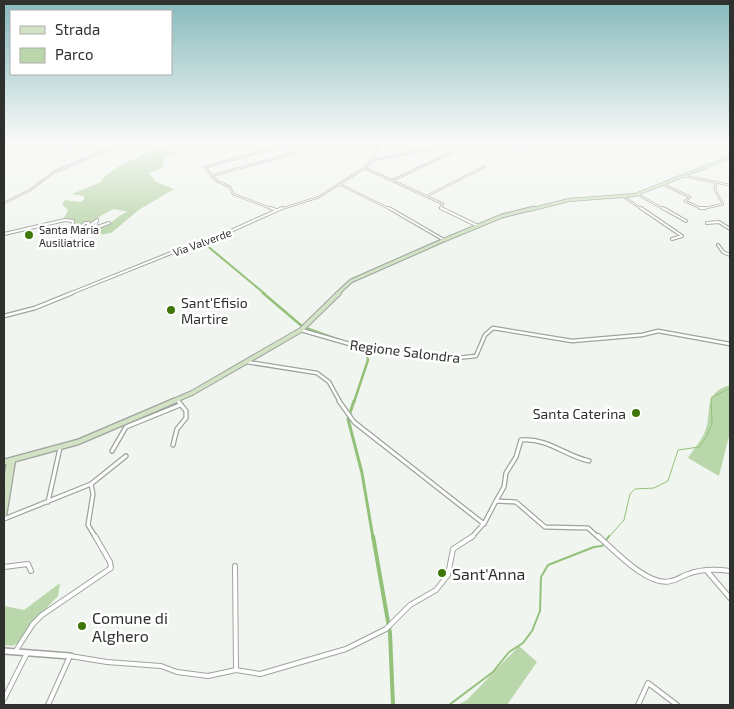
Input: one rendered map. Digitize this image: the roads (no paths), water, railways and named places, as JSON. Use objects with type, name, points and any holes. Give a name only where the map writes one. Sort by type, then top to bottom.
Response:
[{"type":"main road","points":[[4,463],[60,448],[178,400],[303,328],[352,281],[444,240],[511,214],[569,200],[624,197],[637,194],[683,176]]},
{"type":"main road","points":[[4,490],[9,464],[13,460]]},
{"type":"main road","points":[[4,517],[13,460]]},
{"type":"street","points":[[4,203],[26,193],[50,175]]},
{"type":"street","name":"Via Valverde","points":[[4,316],[35,308],[176,251],[206,242],[250,224],[276,210],[318,198],[353,175]]},
{"type":"street","points":[[381,175],[428,196],[443,204],[440,208],[478,226]]},
{"type":"street","points":[[393,180],[403,175]]},
{"type":"street","points":[[428,196],[468,175]]},
{"type":"street","points":[[211,176],[230,187],[233,194],[276,210]]},
{"type":"street","points":[[683,176],[730,185]]},
{"type":"street","points":[[662,184],[690,197],[684,200],[702,209],[723,204],[715,190],[716,182]]},
{"type":"street","points":[[339,184],[382,204],[444,240]]},
{"type":"street","points":[[637,194],[686,221]]},
{"type":"street","points":[[624,197],[682,236],[672,240]]},
{"type":"street","points":[[4,234],[65,220],[72,221],[72,230],[74,232],[85,223],[89,223],[85,228],[87,229],[97,220],[95,228],[109,222]]},
{"type":"street","points":[[707,223],[719,222],[730,229]]},
{"type":"street","points":[[718,245],[723,252],[730,255]]},
{"type":"street","name":"Regione Salondra","points":[[303,328],[367,350],[448,359],[476,356],[485,335],[493,328],[572,341],[669,331],[730,344]]},
{"type":"street","points":[[246,362],[322,376],[329,382],[349,417],[484,524]]},
{"type":"street","points":[[173,445],[177,429],[186,415],[186,409],[180,405],[178,400]]},
{"type":"street","points":[[112,451],[126,427],[180,405]]},
{"type":"street","points":[[121,424],[126,427]]},
{"type":"street","points":[[4,651],[161,666],[177,672],[208,676],[236,670],[260,674],[346,649],[391,626],[410,605],[436,590],[448,575],[453,549],[458,544],[475,535],[484,524],[504,487],[506,473],[516,457],[521,440],[538,440],[556,445],[570,454],[589,461]]},
{"type":"street","points":[[48,502],[60,448]]},
{"type":"street","points":[[4,517],[48,502],[91,484],[126,456]]},
{"type":"street","points":[[15,652],[33,624],[42,615],[111,568],[110,562],[88,525],[87,518],[94,494],[91,484]]},
{"type":"street","points":[[496,501],[516,502],[545,527],[560,529],[588,528],[636,569],[656,582],[669,582],[690,573],[718,569],[730,570]]},
{"type":"street","points":[[4,567],[28,564],[32,571]]},
{"type":"street","points":[[235,566],[236,670]]},
{"type":"street","points":[[707,571],[730,598]]},
{"type":"street","points":[[4,699],[27,653]]},
{"type":"street","points":[[48,705],[70,656]]},
{"type":"street","points":[[638,705],[648,683],[677,705]]},
{"type":"waterway","points":[[205,244],[265,294]]},
{"type":"waterway","points":[[263,293],[303,327],[345,342]]},
{"type":"waterway","points":[[354,402],[368,360],[366,351]]},
{"type":"waterway","points":[[608,538],[624,520],[630,494],[635,489],[654,488],[668,481],[678,450],[699,447],[707,436],[712,423],[711,398],[730,388]]},
{"type":"waterway","points":[[354,401],[348,419],[362,473],[373,538]]},
{"type":"waterway","points":[[373,536],[390,633],[393,705]]},
{"type":"waterway","points":[[449,705],[493,672],[509,652],[523,643],[532,631],[540,611],[541,577],[548,565],[594,547],[602,546],[609,536]]},
{"type":"place","name":"Santa Maria Ausiliatrice","points":[[29,235]]},
{"type":"place","name":"Sant'Efisio Martire","points":[[171,310]]},
{"type":"place","name":"Santa Caterina","points":[[636,413]]},
{"type":"place","name":"Sant'Anna","points":[[442,573]]},
{"type":"place","name":"Comune di Alghero","points":[[82,626]]}]
